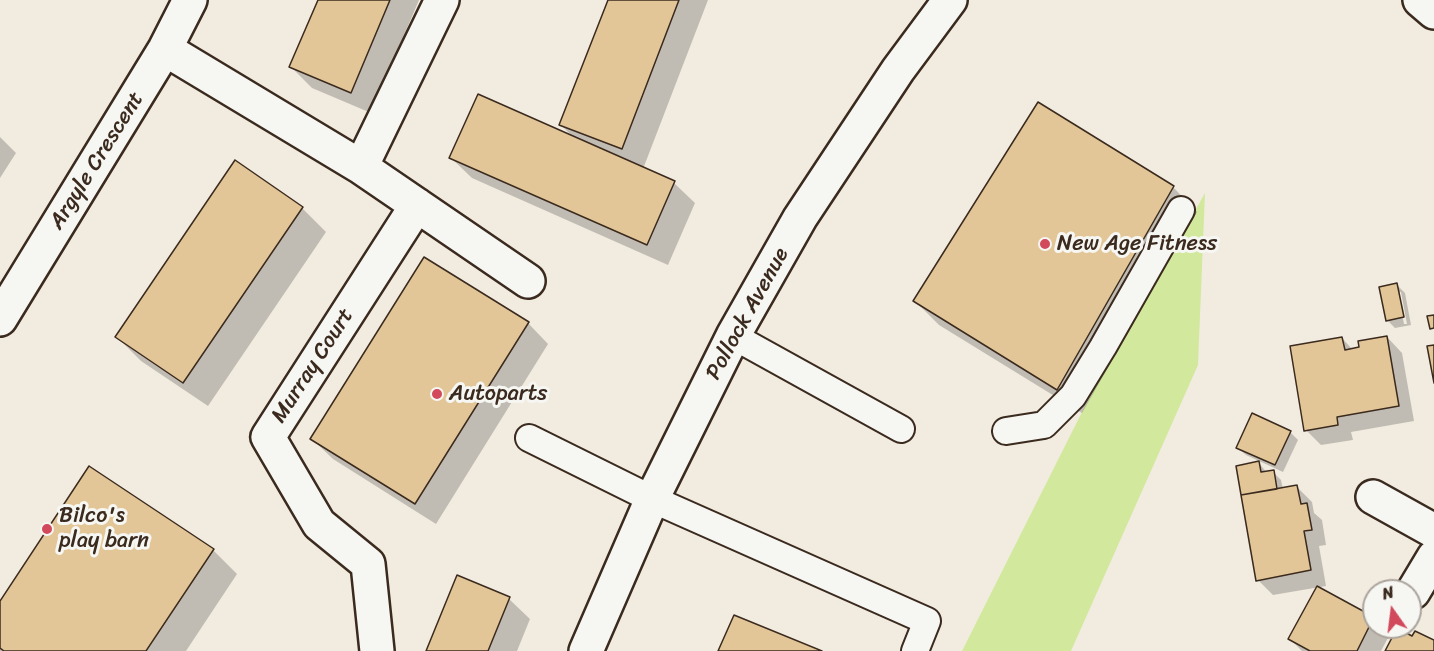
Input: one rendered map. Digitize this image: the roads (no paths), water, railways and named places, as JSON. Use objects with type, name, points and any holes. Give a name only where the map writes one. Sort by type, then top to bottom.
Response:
[{"type":"street","name":"Argyle Crescent","points":[[0,319],[165,49],[190,0]]},
{"type":"street","points":[[361,167],[442,0]]},
{"type":"street","name":"Pollock Avenue","points":[[586,651],[652,499],[733,336],[800,218],[898,70],[950,0]]},
{"type":"street","points":[[1420,0],[1434,12]]},
{"type":"street","points":[[165,49],[361,167],[528,281]]},
{"type":"street","name":"Murray Court","points":[[377,651],[368,564],[319,524],[268,437],[417,205]]},
{"type":"street","points":[[1373,497],[1434,531]]},
{"type":"street","points":[[1421,579],[1434,557]]},
{"type":"lane","points":[[1006,431],[1044,425],[1073,396],[1180,210]]},
{"type":"lane","points":[[733,336],[901,429]]},
{"type":"lane","points":[[529,438],[652,499],[927,621],[915,651]]},
{"type":"place","name":"New Age Fitness","points":[[1045,244]]},
{"type":"place","name":"Autoparts","points":[[437,394]]},
{"type":"place","name":"Bilco's play barn","points":[[47,529]]}]
